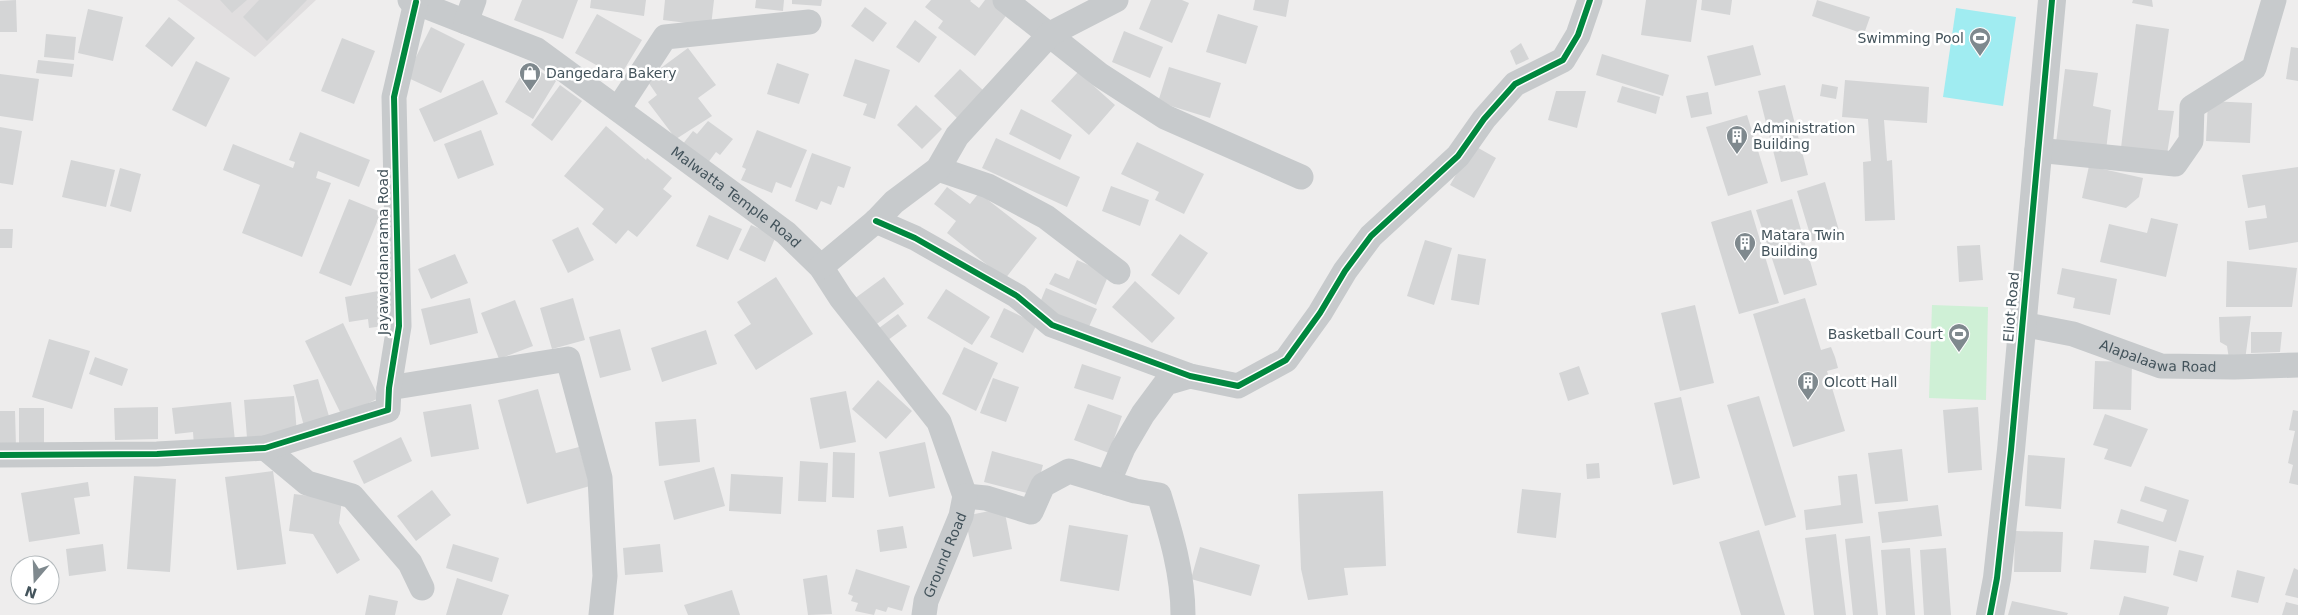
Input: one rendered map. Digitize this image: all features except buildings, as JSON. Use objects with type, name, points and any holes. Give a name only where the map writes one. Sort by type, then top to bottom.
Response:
[{"type":"street","points":[[1005,0],[1100,75],[1165,117],[1301,177]]},
{"type":"street","points":[[820,267],[876,221],[894,202],[938,169],[957,136],[1050,34],[1116,0]]},
{"type":"street","points":[[876,221],[915,238],[1017,296],[1052,324],[1190,376],[1238,386],[1286,360],[1320,313],[1344,271],[1371,236],[1458,156],[1484,119],[1515,84],[1563,60],[1578,35],[1590,0]]},
{"type":"street","name":"Eliot Road","points":[[1990,615],[1997,578],[2052,0]]},
{"type":"street","points":[[2037,150],[2175,164],[2191,141],[2192,107],[2254,68],[2274,0]]},
{"type":"street","name":"Malwatta Temple Road","points":[[413,1],[470,11],[537,50],[786,233],[820,267],[841,298],[939,422],[965,496]]},
{"type":"street","name":"Jayawardanarama Road","points":[[0,456],[158,454],[265,448],[388,410],[389,388],[399,326],[394,97],[413,1]]},
{"type":"street","points":[[618,110],[665,37],[809,22]]},
{"type":"street","points":[[938,169],[988,186],[1046,217],[1118,272]]},
{"type":"street","name":"Alapalaawa Road","points":[[2022,324],[2073,334],[2161,366],[2234,368],[2298,365]]},
{"type":"street","points":[[389,388],[568,359],[600,478],[605,576],[601,615]]},
{"type":"street","points":[[1108,483],[1128,439],[1143,414],[1166,383],[1190,376]]},
{"type":"street","points":[[265,448],[307,483],[352,496],[410,563],[422,588]]},
{"type":"street","points":[[965,496],[986,498],[1031,512],[1043,485],[1069,471],[1135,491],[1159,495],[1173,542],[1183,597],[1183,615]]},
{"type":"street","name":"Ground Road","points":[[924,615],[926,601],[960,516],[965,496]]},
{"type":"shaded area","points":[[177,0],[316,0],[255,57]]},
{"type":"green space","name":"Basketball Court","points":[[1932,305],[1988,307],[1986,400],[1929,398]]},
{"type":"water","name":"Swimming Pool","points":[[1956,8],[2016,17],[2003,106],[1943,97]]},
{"type":"cycle path","points":[[876,221],[915,238],[1017,296],[1052,325],[1190,376],[1238,386],[1286,360],[1320,313],[1345,271],[1371,236],[1458,156],[1484,119],[1515,84],[1563,60],[1578,35],[1590,0]]},
{"type":"cycle path","points":[[1990,615],[1997,578],[2011,450],[2052,0]]},
{"type":"cycle path","points":[[0,455],[157,454],[265,448],[388,410],[389,388],[399,326],[394,97],[416,2]]},
{"type":"place","name":"Swimming Pool","points":[[1980,57]]},
{"type":"place","name":"Dangedara Bakery","points":[[530,92]]},
{"type":"place","name":"Administration Building","points":[[1737,155]]},
{"type":"place","name":"Matara Twin Building","points":[[1745,262]]},
{"type":"place","name":"Basketball Court","points":[[1959,353]]},
{"type":"place","name":"Olcott Hall","points":[[1808,401]]}]
